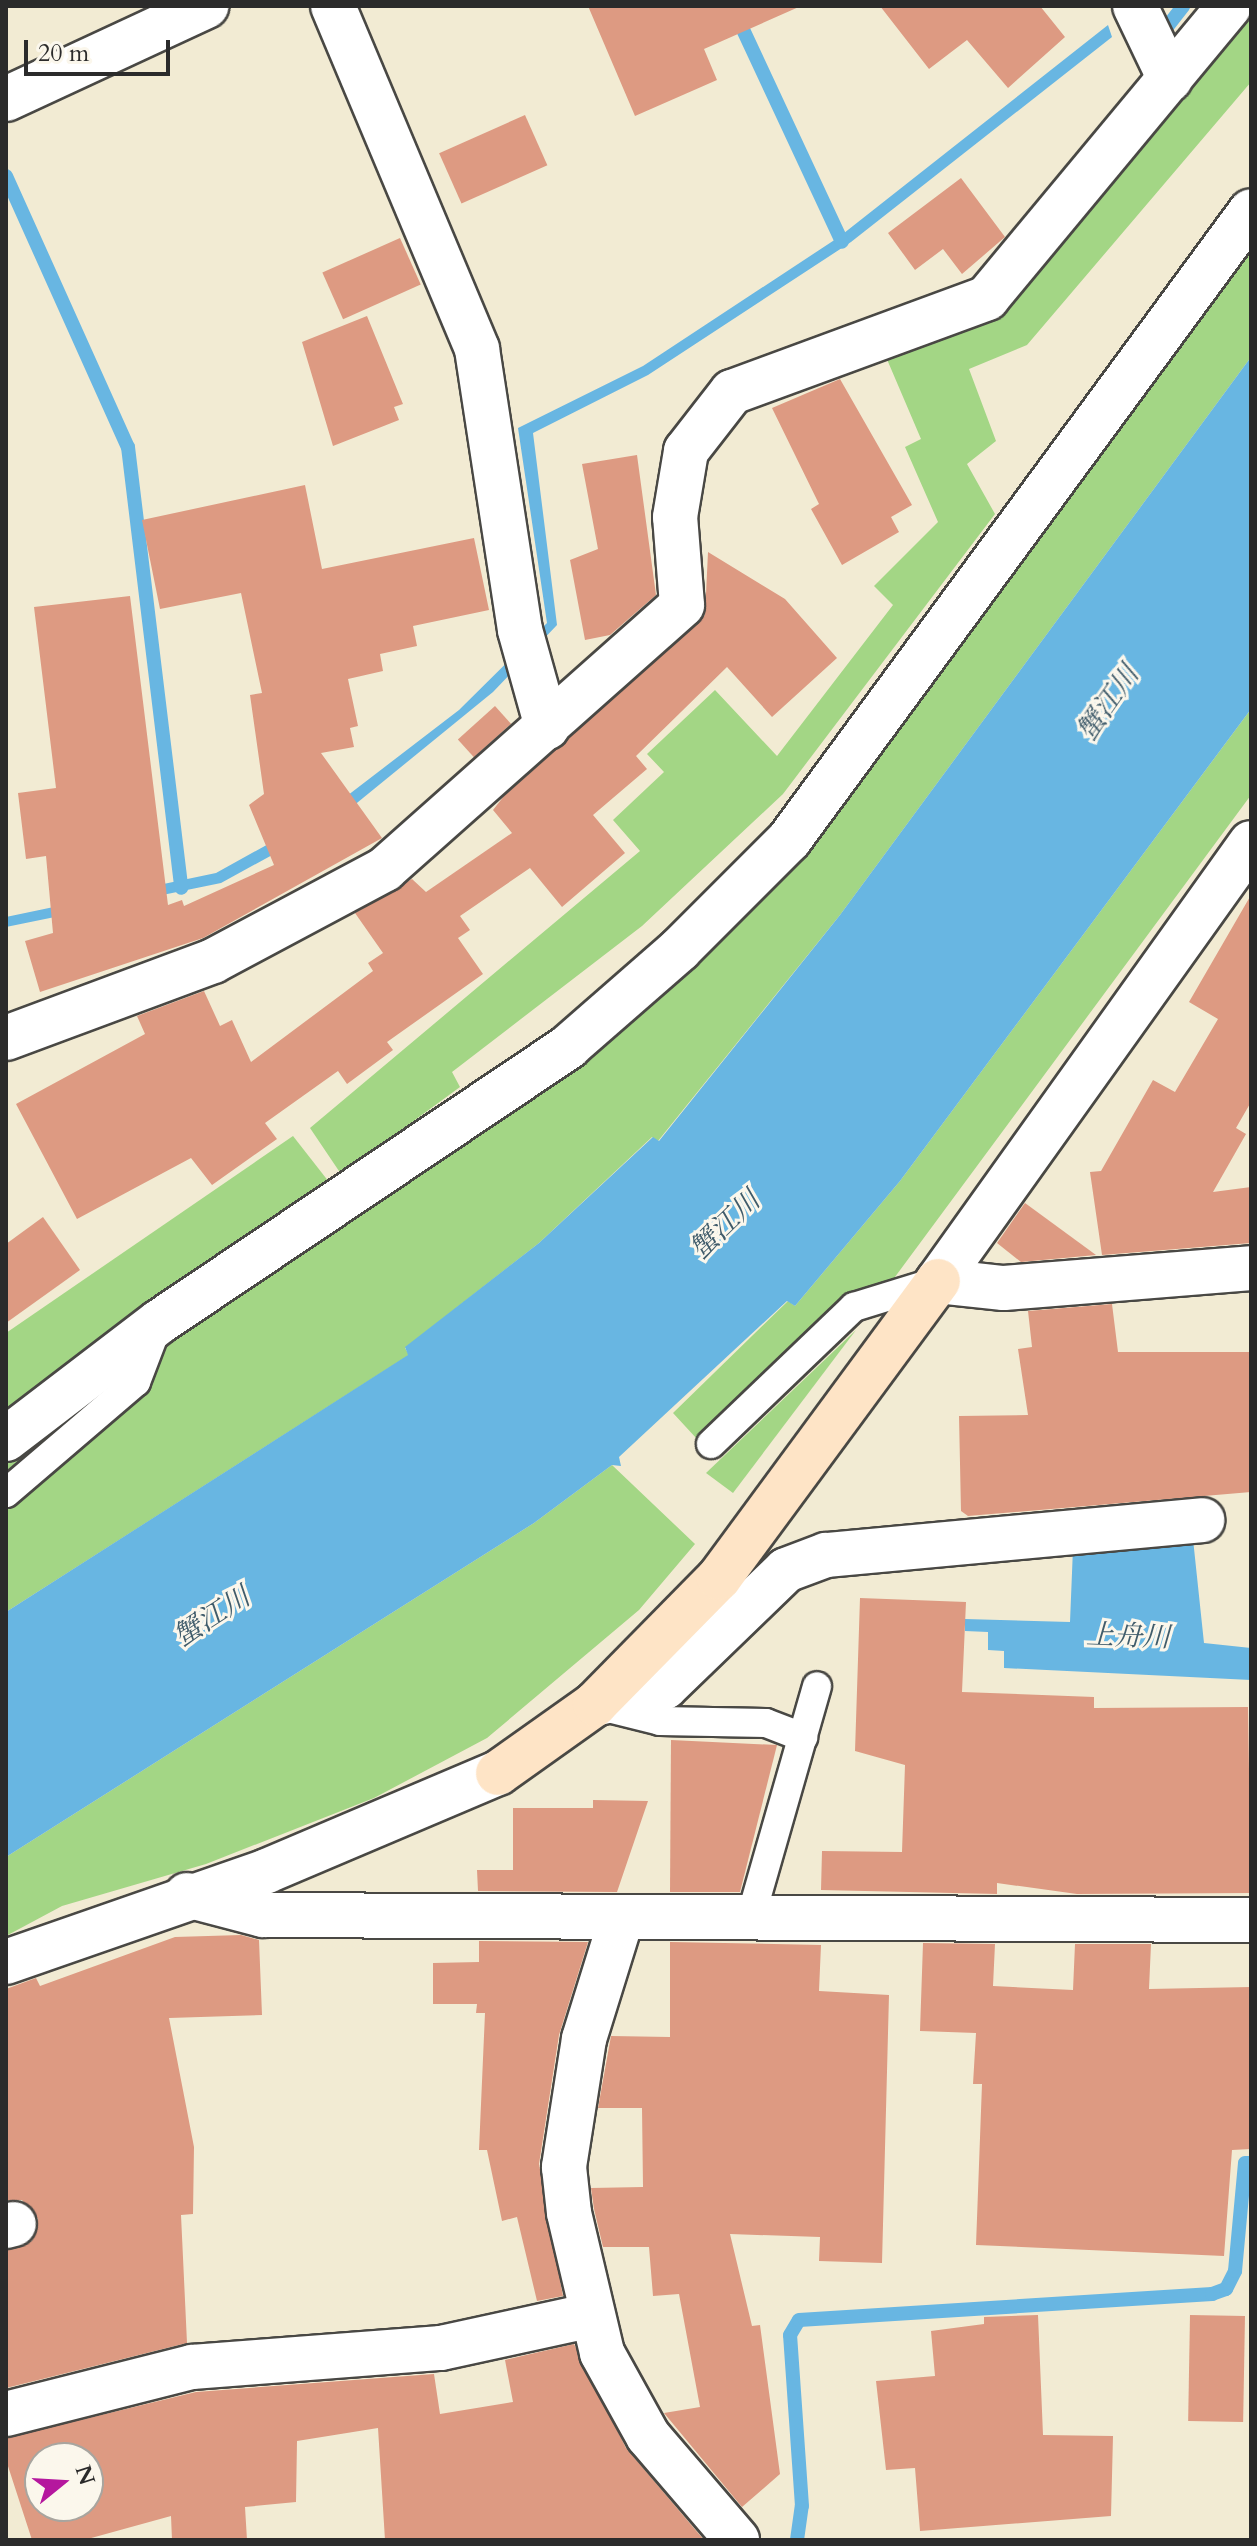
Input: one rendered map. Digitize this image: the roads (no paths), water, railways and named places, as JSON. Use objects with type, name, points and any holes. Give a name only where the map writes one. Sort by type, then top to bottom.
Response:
[{"type":"street","points":[[6,99],[206,6]]},
{"type":"street","points":[[333,6],[477,349],[520,630],[547,727]]},
{"type":"street","points":[[1135,6],[1170,79]]},
{"type":"street","points":[[6,1038],[213,961],[385,869],[682,605],[675,517],[686,451],[732,392],[987,298],[1229,6]]},
{"type":"street","points":[[6,1439],[159,1322],[569,1046],[680,949],[789,840],[1251,211]]},
{"type":"street","points":[[6,1962],[187,1895],[267,1871],[498,1773],[595,1704],[719,1578],[938,1281],[1251,843]]},
{"type":"street","points":[[938,1281],[1004,1288],[1251,1268]]},
{"type":"street","points":[[595,1704],[665,1687],[786,1570],[826,1555],[1202,1520]]},
{"type":"street","points":[[187,1895],[263,1915],[621,1920],[1251,1920]]},
{"type":"street","points":[[621,1920],[584,2039],[564,2167],[602,2353],[648,2436],[737,2540]]},
{"type":"street","points":[[6,2414],[192,2367],[441,2348],[592,2315]]},
{"type":"lane","points":[[711,1444],[854,1307],[938,1281]]},
{"type":"lane","points":[[6,1493],[136,1382],[159,1322]]},
{"type":"lane","points":[[750,1920],[817,1686]]},
{"type":"lane","points":[[595,1704],[660,1721],[766,1723],[803,1737]]},
{"type":"water","points":[[1108,25],[1112,37],[851,242],[648,375],[533,433],[557,625],[493,692],[336,820],[221,883],[6,927],[6,917],[216,873],[326,812],[459,710],[547,623],[518,428],[643,366],[839,237]]},
{"type":"water","name":"蟹江川","points":[[1251,357],[1251,709],[900,1181],[795,1306],[787,1301],[619,1457],[621,1466],[612,1465],[534,1523],[6,1857],[6,1612],[408,1355],[405,1347],[539,1243],[653,1137],[659,1141],[840,915]]},
{"type":"water","name":"上舟川","points":[[1193,1539],[1204,1643],[1251,1648],[1251,1680],[1004,1668],[1004,1651],[988,1650],[988,1632],[965,1631],[965,1619],[1070,1622],[1073,1548]]},
{"type":"waterway","points":[[732,6],[842,242]]},
{"type":"waterway","points":[[1163,32],[1183,6]]},
{"type":"waterway","points":[[6,176],[128,447],[181,888]]},
{"type":"waterway","points":[[797,2540],[802,2506],[790,2335],[799,2320],[1212,2294],[1226,2289],[1235,2271],[1245,2163],[1251,2163]]}]
